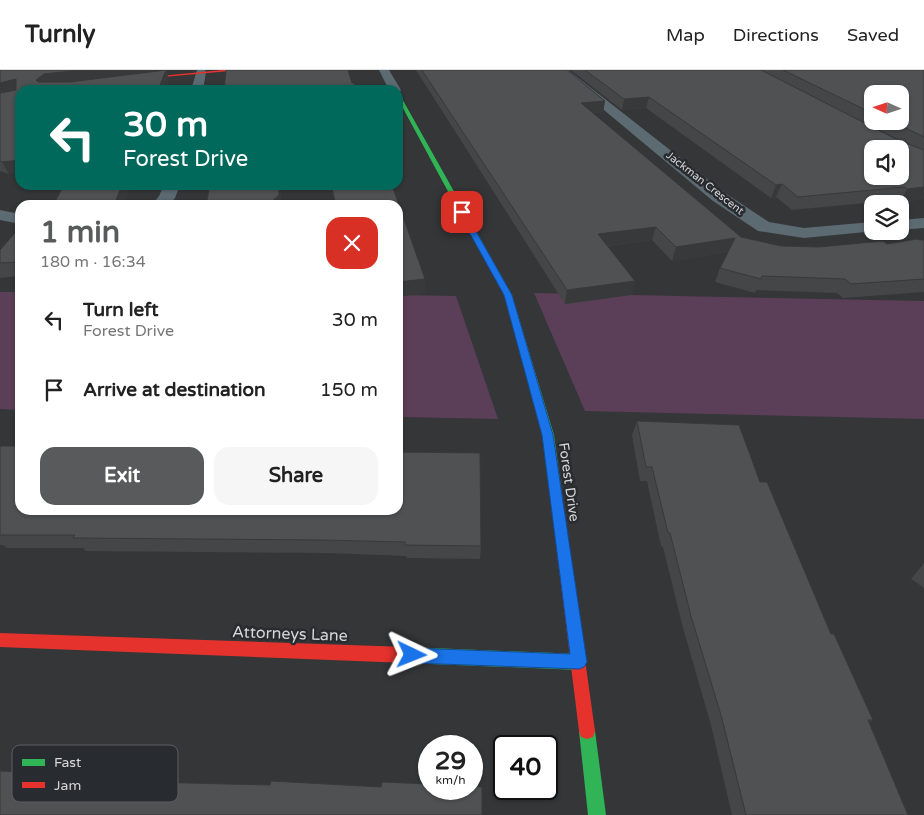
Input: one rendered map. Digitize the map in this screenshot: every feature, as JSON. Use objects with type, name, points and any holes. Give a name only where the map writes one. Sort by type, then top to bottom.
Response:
[{"type":"street","points":[[116,80],[239,70]]},
{"type":"street","points":[[384,70],[392,85]]},
{"type":"street","name":"Jackman Crescent","points":[[561,70],[719,197],[764,228],[804,233],[864,228]]},
{"type":"street","points":[[198,85],[201,72]]},
{"type":"street","name":"Forest Drive","points":[[403,104],[508,295],[548,435],[579,662],[597,815]]},
{"type":"street","points":[[0,215],[15,218]]},
{"type":"street","points":[[909,224],[924,223]]},
{"type":"street","name":"Attorneys Lane","points":[[0,640],[579,662]]},
{"type":"shaded area","points":[[0,292],[15,292],[15,410],[0,409]]},
{"type":"shaded area","points":[[534,293],[924,301],[924,419],[585,411]]},
{"type":"shaded area","points":[[403,295],[456,296],[498,419],[403,417]]},
{"type":"building","points":[[0,70],[81,70],[44,74],[36,80],[38,82],[70,82],[166,70],[160,85],[16,85],[16,79],[0,83]]},
{"type":"building","points":[[226,70],[348,70],[352,83],[355,85],[224,85]]},
{"type":"building","points":[[422,70],[567,70],[605,101],[581,103],[741,237],[781,246],[819,247],[883,241],[887,244],[917,239],[924,240],[924,279],[851,284],[845,279],[762,276],[761,279],[720,268],[735,238],[676,247],[656,227],[598,234],[635,281],[567,290]]},
{"type":"building","points":[[585,70],[761,70],[864,123],[864,130],[878,130],[896,139],[905,139],[864,140],[864,185],[909,185],[909,144],[924,150],[924,187],[907,189],[904,187],[798,197],[782,184],[776,185],[649,97],[624,99]]},
{"type":"building","points":[[783,70],[924,70],[924,137],[909,130],[909,85],[864,85],[864,109]]},
{"type":"building","points":[[15,90],[15,161],[0,161],[0,93]]},
{"type":"building","points":[[61,190],[120,190],[116,200],[56,200]]},
{"type":"building","points":[[209,190],[279,190],[279,195],[274,200],[207,200]]},
{"type":"building","points":[[332,190],[394,190],[397,200],[335,200]]},
{"type":"building","points":[[403,216],[425,279],[403,281]]},
{"type":"building","points":[[15,233],[15,262],[0,263],[0,250]]},
{"type":"building","points":[[637,421],[739,425],[760,482],[767,482],[831,634],[834,634],[873,720],[868,720],[908,815],[746,815],[721,715],[691,616],[652,467],[646,467]]},
{"type":"building","points":[[0,446],[15,446],[15,515],[403,515],[403,452],[480,453],[481,546],[405,545],[405,542],[322,540],[73,538],[75,535],[0,535]]},
{"type":"building","points":[[0,771],[12,771],[12,802],[178,802],[178,783],[270,785],[271,781],[381,787],[382,782],[418,784],[418,800],[482,800],[482,815],[0,815]]},
{"type":"traffic: fast","points":[[403,104],[508,295],[548,435],[555,488]]},
{"type":"traffic: fast","points":[[407,655],[579,662]]},
{"type":"traffic: fast","points":[[587,731],[597,815]]},
{"type":"traffic: jam","points":[[130,79],[239,70]]},
{"type":"traffic: jam","points":[[555,488],[587,731]]},
{"type":"traffic: jam","points":[[0,640],[407,655]]},
{"type":"route","points":[[412,655],[579,662],[548,435],[508,295],[462,212]]}]
